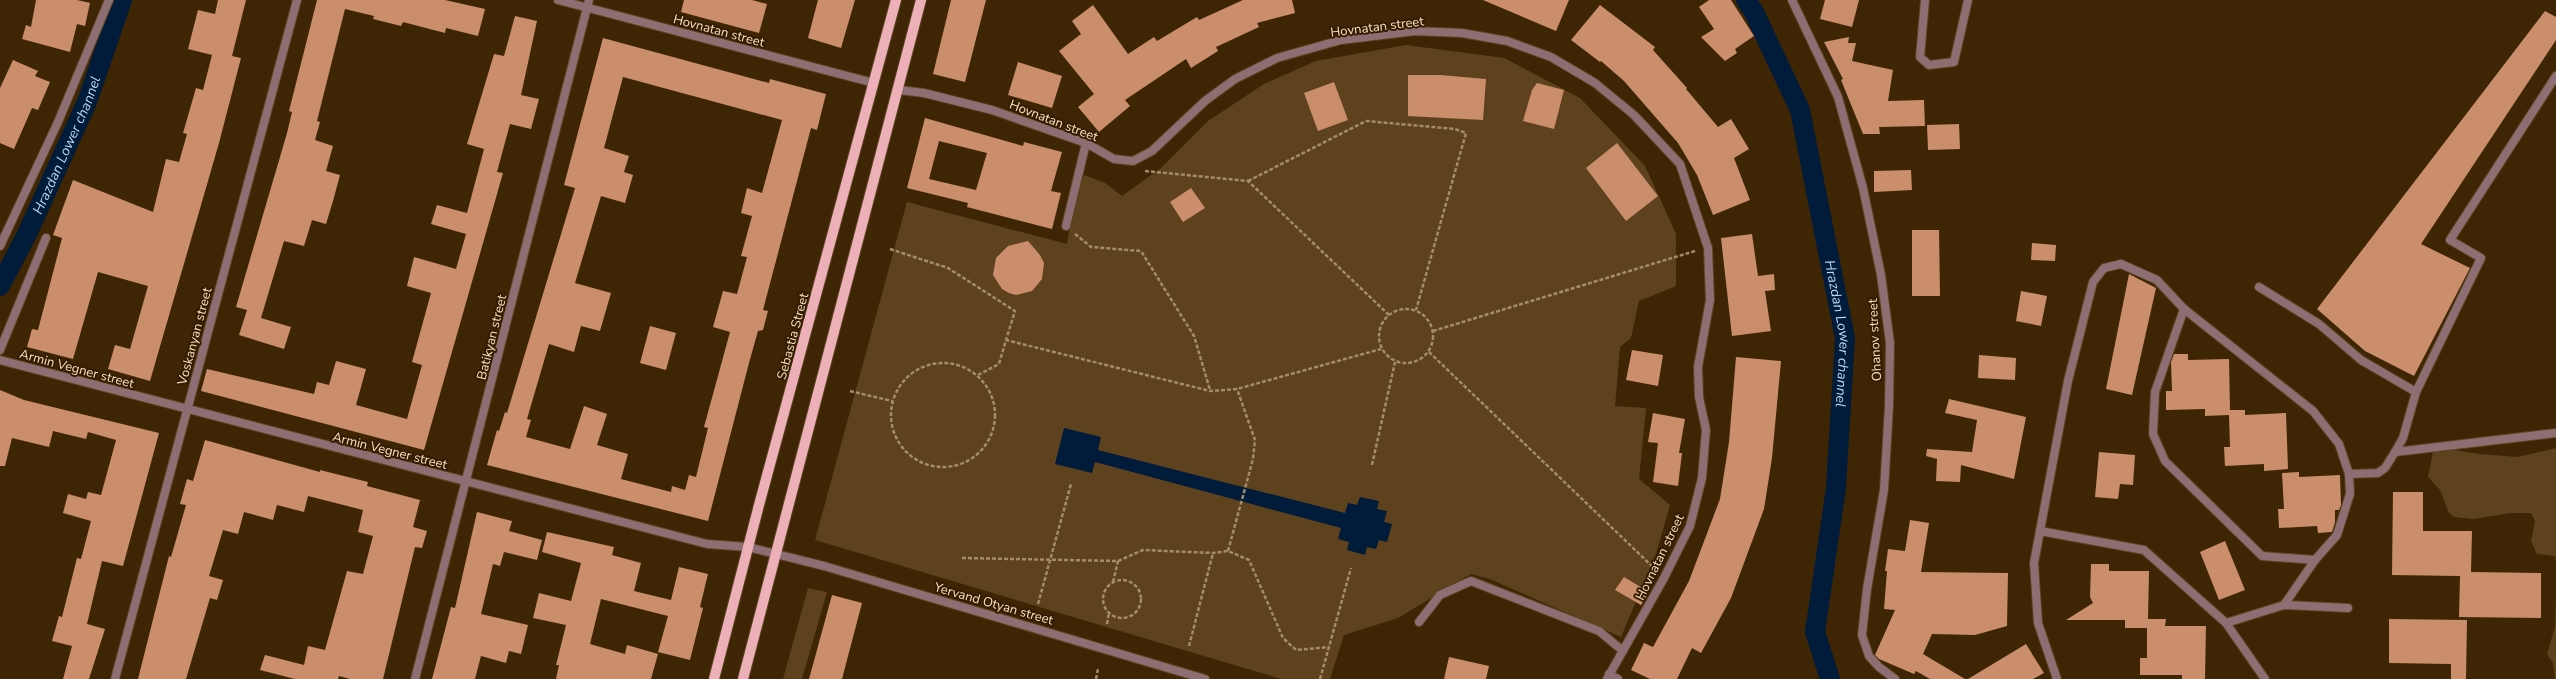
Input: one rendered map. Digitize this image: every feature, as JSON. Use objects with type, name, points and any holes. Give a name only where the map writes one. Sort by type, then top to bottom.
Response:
[{"type":"main road","name":"Sebastia Street","points":[[714,679],[748,547],[896,0]]},
{"type":"main road","points":[[743,679],[922,0]]},
{"type":"street","points":[[0,246],[58,122],[109,0]]},
{"type":"street","name":"Voskanyan street","points":[[115,679],[297,0]]},
{"type":"street","name":"Hovnatan street","points":[[558,0],[588,4],[874,83]]},
{"type":"street","name":"Ohanov street","points":[[1792,0],[1838,97],[1863,188],[1881,275],[1890,343],[1889,414],[1884,490],[1867,589],[1862,636],[1869,656],[1879,667],[1895,679]]},
{"type":"street","points":[[1925,0],[1920,57],[1929,65],[1954,62],[1968,0]]},
{"type":"street","name":"Batikyan street","points":[[415,679],[588,4]]},
{"type":"street","name":"Hovnatan street","points":[[899,90],[924,94],[992,110],[1086,142],[1114,159],[1132,161],[1152,151],[1205,101],[1235,79],[1277,58],[1341,40],[1415,31],[1462,33],[1507,41],[1551,57],[1595,83],[1634,115],[1680,164],[1708,248],[1710,300],[1698,366],[1699,397],[1706,430],[1702,478],[1690,526],[1664,578],[1608,676]]},
{"type":"street","points":[[2350,474],[2378,473],[2385,468],[2403,438],[2416,392],[2481,258],[2450,240],[2556,76]]},
{"type":"street","points":[[1066,226],[1086,142]]},
{"type":"street","points":[[0,350],[46,238]]},
{"type":"street","points":[[2056,679],[2038,623],[2034,563],[2068,381],[2093,282],[2104,268],[2121,264],[2156,280],[2184,309],[2313,411],[2339,444],[2350,474],[2350,494],[2337,536],[2314,560],[2284,605]]},
{"type":"street","points":[[2259,287],[2319,324],[2361,360],[2416,392]]},
{"type":"street","points":[[2184,309],[2155,392],[2153,434],[2165,461],[2262,556],[2314,560]]},
{"type":"street","name":"Armin Vegner street","points":[[0,360],[187,410],[707,544],[748,547],[776,553]]},
{"type":"street","points":[[2395,452],[2556,433]]},
{"type":"street","points":[[2040,531],[2144,550],[2226,624],[2264,679]]},
{"type":"street","name":"Yervand Otyan street","points":[[776,553],[1205,679]]},
{"type":"street","points":[[1419,622],[1440,595],[1471,581],[1599,631],[1623,651]]},
{"type":"street","points":[[2226,624],[2284,605],[2348,608]]},
{"type":"street","points":[[1608,676],[1618,679]]},
{"type":"path","points":[[1132,161],[1143,170],[1248,181],[1366,121],[1455,129],[1466,133],[1416,310]]},
{"type":"path","points":[[1248,181],[1389,315]]},
{"type":"path","points":[[1066,226],[1091,247],[1140,251],[1194,336],[1210,391]]},
{"type":"path","points":[[1433,331],[1708,248]]},
{"type":"path","points":[[890,249],[948,268],[1015,311],[998,364],[978,375]]},
{"type":"path","points":[[1397,310],[1416,310],[1427,318],[1433,331],[1434,338],[1429,352],[1413,363],[1395,362],[1381,349],[1379,330],[1389,315],[1397,310]]},
{"type":"path","points":[[1006,340],[1210,391],[1237,389],[1381,349]]},
{"type":"path","points":[[1429,352],[1664,578]]},
{"type":"path","points":[[945,362],[963,366],[978,375],[989,388],[995,404],[996,421],[991,438],[981,452],[968,462],[951,467],[934,467],[918,461],[904,450],[895,436],[890,419],[892,401],[900,385],[912,372],[928,364],[945,362]]},
{"type":"path","points":[[1372,465],[1395,362]]},
{"type":"path","points":[[1228,551],[1253,459],[1255,440],[1237,389]]},
{"type":"path","points":[[850,391],[892,401]]},
{"type":"path","points":[[1038,604],[1052,560],[1071,484]]},
{"type":"path","points":[[962,558],[1118,561],[1143,550],[1213,553],[1228,551],[1248,560],[1283,638],[1296,650],[1329,647]]},
{"type":"path","points":[[1189,646],[1213,553]]},
{"type":"path","points":[[1113,582],[1119,580],[1132,583],[1137,587],[1142,599],[1140,606],[1132,616],[1120,618],[1109,613],[1105,608],[1103,597],[1105,591],[1113,582],[1118,561]]},
{"type":"path","points":[[1320,679],[1351,568]]},
{"type":"path","points":[[1107,624],[1109,613]]},
{"type":"path","points":[[1096,679],[1098,669]]},
{"type":"shaded area","points":[[1406,45],[1504,58],[1580,98],[1645,166],[1676,234],[1676,286],[1639,301],[1631,338],[1620,347],[1615,406],[1646,408],[1639,479],[1670,505],[1656,554],[1621,637],[1490,579],[1471,574],[1398,618],[1344,635],[1330,679],[1281,679],[815,540],[907,202],[1067,244],[1074,202],[1084,175],[1105,183],[1122,196],[1161,168],[1208,121],[1264,84],[1316,61]]},
{"type":"shaded area","points":[[2434,447],[2480,454],[2517,457],[2556,448],[2556,562],[2555,556],[2537,554],[2531,541],[2535,521],[2531,513],[2511,513],[2474,519],[2454,517],[2449,513],[2440,490],[2428,477]]},
{"type":"shaded area","points":[[808,588],[827,592],[802,679],[783,679]]},
{"type":"shaded area","points":[[2556,595],[2555,679],[2553,663],[2547,654],[2555,627]]},
{"type":"water","points":[[1064,428],[1101,437],[1098,450],[1345,513],[1348,503],[1357,505],[1360,497],[1379,501],[1377,509],[1387,511],[1384,522],[1392,524],[1387,542],[1379,540],[1376,549],[1367,547],[1365,555],[1347,550],[1349,542],[1338,539],[1341,528],[1095,462],[1092,473],[1055,464]]},
{"type":"building","points":[[36,0],[77,0],[90,3],[85,26],[77,24],[70,52],[22,39],[26,25],[31,27]]},
{"type":"building","points":[[218,0],[246,0],[232,56],[241,58],[219,143],[150,381],[108,369],[115,345],[130,349],[148,286],[98,272],[73,359],[27,347],[32,329],[38,330],[62,238],[53,235],[73,180],[153,212],[166,159],[179,162],[187,134],[183,133],[196,88],[203,90],[212,55],[188,49],[198,10],[215,14]]},
{"type":"building","points":[[317,0],[445,0],[485,9],[478,36],[446,28],[445,33],[403,22],[401,26],[373,19],[374,16],[345,9],[317,121],[320,122],[315,140],[333,146],[326,171],[340,175],[333,201],[326,224],[312,220],[304,246],[284,241],[261,318],[291,327],[284,349],[239,335],[247,310],[236,307],[287,133],[292,112],[289,111]]},
{"type":"building","points":[[684,0],[752,0],[767,4],[759,33],[681,12]]},
{"type":"building","points":[[818,0],[855,0],[841,48],[808,38]]},
{"type":"building","points":[[951,0],[986,0],[965,82],[933,74]]},
{"type":"building","points":[[1243,0],[1292,0],[1295,13],[1257,23],[1259,27],[1216,47],[1218,51],[1191,68],[1186,59],[1125,100],[1130,106],[1099,132],[1078,107],[1094,94],[1059,51],[1081,34],[1072,21],[1093,5],[1128,54],[1154,37],[1157,41],[1197,17],[1199,20]]},
{"type":"building","points":[[1483,0],[1569,0],[1556,31]]},
{"type":"building","points":[[1709,0],[1731,0],[1754,36],[1735,49],[1737,53],[1725,61],[1701,37],[1714,29],[1699,7]]},
{"type":"building","points":[[1825,0],[1859,0],[1852,27],[1820,19]]},
{"type":"building","points":[[1600,5],[1655,47],[1653,50],[1687,88],[1686,89],[1718,127],[1731,119],[1749,149],[1734,158],[1750,200],[1713,215],[1697,175],[1678,143],[1624,81],[1601,61],[1600,62],[1571,40]]},
{"type":"building","points":[[2545,11],[2556,17],[2556,40],[2421,244],[2470,268],[2414,376],[2365,351],[2317,309]]},
{"type":"building","points":[[515,16],[537,21],[521,95],[539,99],[531,129],[510,124],[497,172],[503,173],[424,450],[201,391],[207,369],[314,394],[317,382],[329,385],[336,361],[366,369],[356,405],[407,419],[422,365],[412,362],[431,293],[407,286],[414,257],[456,269],[466,234],[431,224],[437,205],[467,213],[484,149],[467,144],[494,54],[504,56]]},
{"type":"building","points":[[1849,37],[1848,43],[1856,43],[1852,61],[1893,70],[1888,101],[1924,100],[1925,126],[1879,127],[1880,134],[1863,134],[1841,80],[1843,79],[1824,42]]},
{"type":"building","points":[[603,38],[769,83],[770,79],[826,94],[817,130],[811,128],[763,310],[768,311],[763,330],[758,331],[708,521],[487,465],[497,430],[499,431],[505,412],[507,413],[575,188],[564,185]],"holes":[[[623,77],[782,120],[762,193],[747,188],[741,213],[752,216],[741,256],[747,257],[737,294],[723,291],[713,327],[730,332],[704,427],[708,428],[696,477],[689,475],[685,490],[672,486],[671,492],[621,479],[628,454],[597,445],[607,414],[584,406],[570,449],[526,437],[531,420],[527,419],[549,344],[574,352],[581,326],[600,331],[611,293],[575,283],[601,196],[625,203],[633,175],[624,172],[629,156],[604,148]]]},
{"type":"building","points":[[13,60],[38,71],[35,76],[50,82],[38,110],[32,108],[14,149],[0,143],[0,88]]},
{"type":"building","points":[[1018,62],[1062,76],[1052,108],[1008,95]]},
{"type":"building","points":[[1408,75],[1440,75],[1486,79],[1483,120],[1408,116]]},
{"type":"building","points":[[1334,82],[1348,120],[1318,131],[1304,93]]},
{"type":"building","points":[[1537,83],[1564,90],[1554,129],[1523,121],[1532,90]]},
{"type":"building","points":[[925,118],[1023,146],[1024,142],[1062,152],[1051,191],[1061,193],[1052,229],[967,207],[968,203],[907,188]],"holes":[[[939,141],[987,153],[976,190],[929,179]]]},
{"type":"building","points":[[1959,124],[1960,149],[1928,150],[1927,125]]},
{"type":"building","points":[[1617,143],[1658,196],[1626,221],[1586,168]]},
{"type":"building","points":[[1911,170],[1912,190],[1874,192],[1874,171]]},
{"type":"building","points":[[1191,188],[1205,208],[1183,222],[1170,202]]},
{"type":"building","points":[[1912,230],[1939,230],[1940,296],[1912,296]]},
{"type":"building","points":[[1752,234],[1758,276],[1774,274],[1775,290],[1765,291],[1771,331],[1732,336],[1721,238]]},
{"type":"building","points":[[1028,241],[1040,255],[1044,263],[1042,279],[1032,291],[1016,295],[1009,293],[1002,289],[993,275],[996,258],[1008,246]]},
{"type":"building","points":[[2032,243],[2056,245],[2055,261],[2031,260]]},
{"type":"building","points":[[2129,274],[2156,288],[2132,395],[2106,389]]},
{"type":"building","points":[[2021,291],[2047,296],[2041,326],[2016,321]]},
{"type":"building","points":[[650,326],[676,333],[666,370],[640,363]]},
{"type":"building","points":[[1632,350],[1663,355],[1658,386],[1626,380]]},
{"type":"building","points":[[2174,354],[2188,354],[2188,360],[2229,359],[2230,410],[2245,410],[2245,415],[2286,413],[2288,469],[2264,471],[2264,464],[2225,466],[2224,447],[2230,447],[2229,415],[2205,416],[2205,409],[2166,410],[2166,391],[2172,391],[2171,362]]},
{"type":"building","points":[[1979,355],[2016,358],[2015,380],[1978,378]]},
{"type":"building","points":[[1736,357],[1781,361],[1772,458],[1764,509],[1731,598],[1701,653],[1692,648],[1677,679],[1650,679],[1631,670],[1644,643],[1653,647],[1689,581],[1720,499],[1729,442]]},
{"type":"building","points":[[0,390],[24,400],[159,433],[123,566],[102,561],[87,624],[105,629],[89,679],[63,679],[72,646],[52,641],[59,616],[62,617],[77,558],[81,559],[91,521],[63,513],[68,494],[86,499],[88,492],[101,495],[116,440],[88,432],[86,439],[53,431],[49,447],[12,438],[5,466],[0,466]]},
{"type":"building","points":[[1949,399],[2026,417],[2014,479],[1961,465],[1960,482],[1936,481],[1937,459],[1926,456],[1927,449],[1972,452],[1977,420],[1945,413]]},
{"type":"building","points":[[1653,413],[1685,419],[1679,453],[1682,453],[1678,486],[1653,482],[1658,443],[1648,442]]},
{"type":"building","points":[[205,440],[320,472],[320,470],[368,482],[367,486],[420,500],[413,527],[427,531],[422,548],[415,547],[383,679],[350,679],[339,676],[338,679],[295,679],[260,670],[265,655],[304,665],[308,646],[325,650],[347,571],[363,574],[373,536],[358,532],[363,510],[308,496],[304,512],[277,505],[273,520],[244,512],[238,534],[223,530],[209,576],[223,580],[217,600],[210,598],[186,679],[138,679],[169,556],[171,557],[186,505],[180,504],[187,479],[193,481]]},
{"type":"building","points":[[2099,452],[2135,455],[2133,485],[2120,484],[2118,499],[2095,497]]},
{"type":"building","points":[[2299,472],[2299,477],[2340,475],[2341,505],[2339,510],[2335,510],[2335,522],[2332,532],[2318,533],[2317,526],[2279,528],[2278,509],[2284,509],[2282,473]]},
{"type":"building","points":[[2393,492],[2423,492],[2423,531],[2472,531],[2471,572],[2541,573],[2541,618],[2459,617],[2460,576],[2392,575]]},
{"type":"building","points":[[477,512],[512,521],[509,531],[542,540],[537,560],[504,552],[500,566],[493,564],[481,614],[528,625],[521,654],[509,651],[506,663],[481,656],[475,679],[432,679],[451,607],[455,608]]},
{"type":"building","points":[[1910,520],[1929,523],[1921,572],[2008,573],[2007,626],[1975,635],[1932,634],[1923,654],[1965,679],[1930,679],[1916,671],[1914,674],[1879,659],[1875,655],[1895,610],[1884,609],[1887,571],[1885,571],[1888,549],[1905,551]]},
{"type":"building","points":[[547,532],[614,547],[612,555],[641,563],[634,591],[671,600],[679,567],[708,574],[700,607],[703,608],[690,660],[658,652],[668,616],[601,599],[590,644],[625,654],[627,645],[658,654],[651,679],[556,679],[559,665],[556,665],[566,625],[533,618],[539,593],[571,601],[581,563],[542,552]]},
{"type":"building","points":[[2225,541],[2245,590],[2219,600],[2200,552]]},
{"type":"building","points":[[2091,564],[2109,564],[2109,571],[2149,571],[2148,619],[2166,619],[2165,626],[2206,626],[2205,679],[2182,679],[2182,675],[2140,675],[2140,658],[2147,658],[2147,628],[2125,628],[2125,620],[2066,620],[2093,603],[2090,597]]},
{"type":"building","points":[[1624,577],[1649,592],[1641,605],[1615,590]]},
{"type":"building","points":[[832,595],[862,603],[842,679],[809,679]]},
{"type":"building","points":[[2389,619],[2467,620],[2466,679],[2451,679],[2451,664],[2389,663]]},
{"type":"building","points":[[2026,644],[2044,673],[2033,679],[1968,679]]},
{"type":"building","points":[[1449,657],[1489,666],[1486,679],[1444,679]]},
{"type":"waterway","name":"Hrazdan Lower channel","points":[[0,286],[27,234],[87,102],[122,0]]},
{"type":"waterway","name":"Hrazdan Lower channel","points":[[1746,0],[1754,12],[1800,110],[1845,338],[1836,488],[1815,632],[1830,679]]}]
